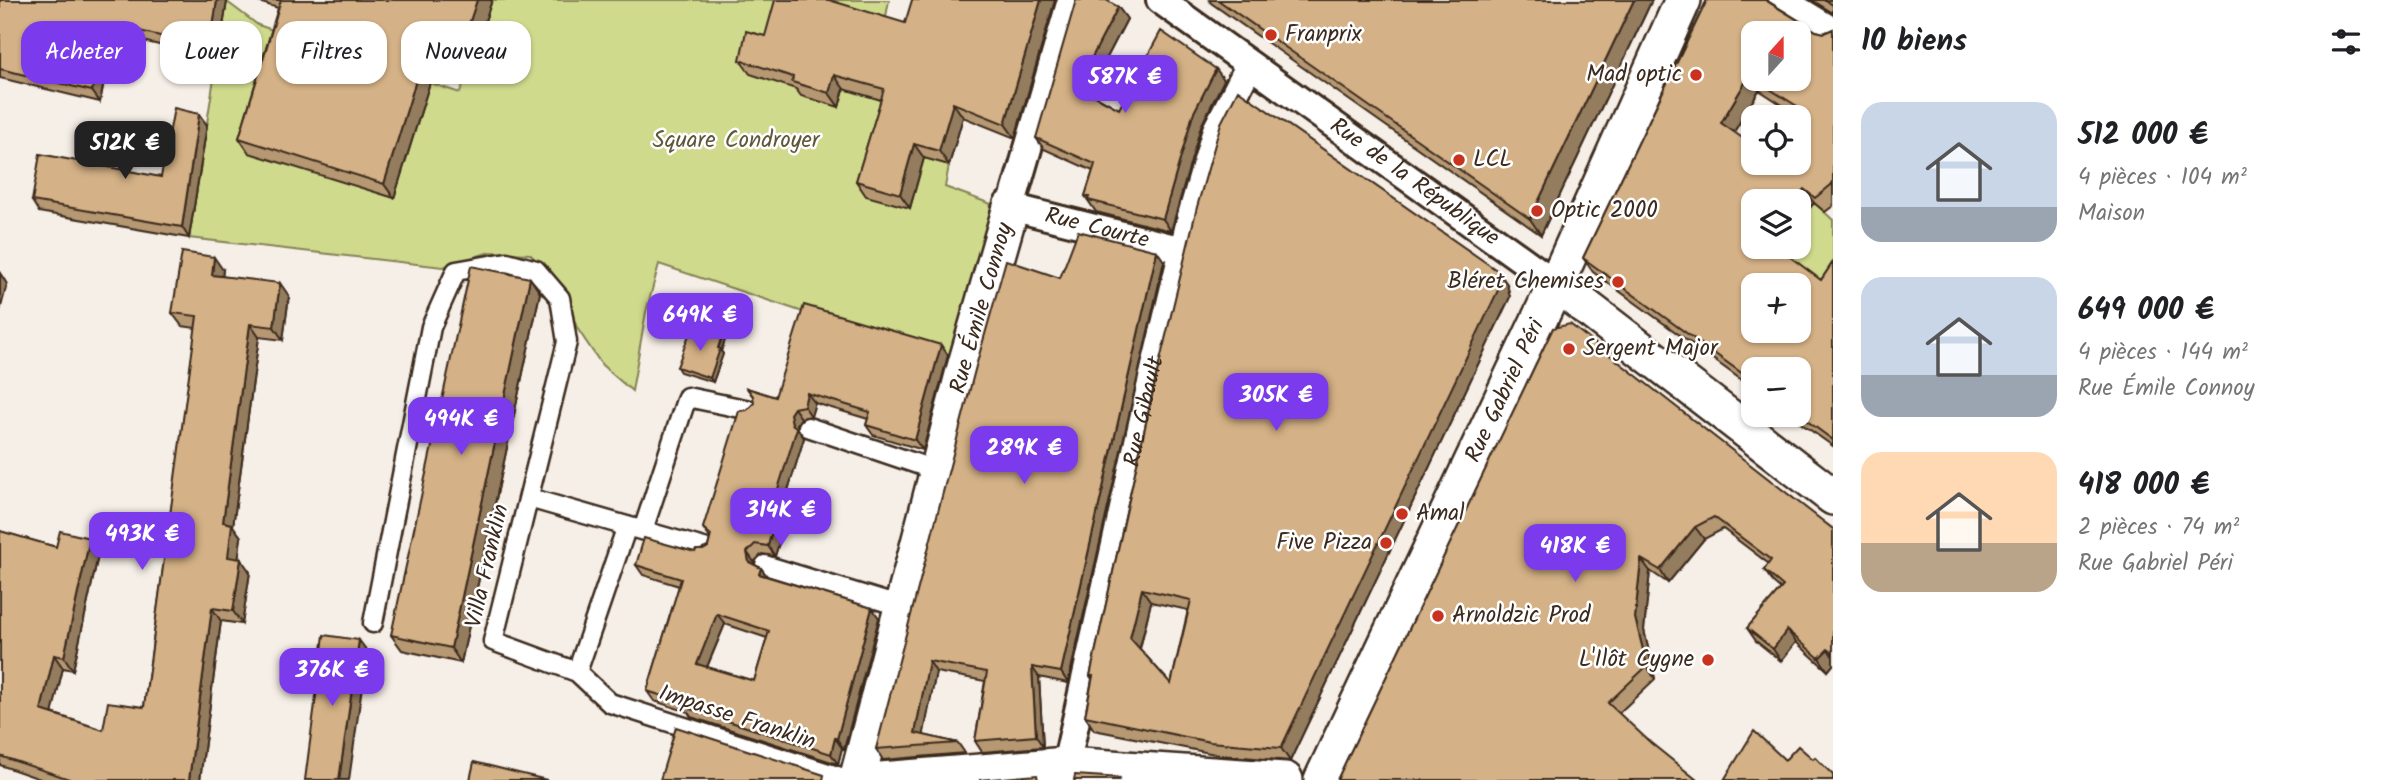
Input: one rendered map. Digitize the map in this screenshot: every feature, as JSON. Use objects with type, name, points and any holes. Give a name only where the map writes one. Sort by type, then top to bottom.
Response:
[{"type":"street","name":"Rue Émile Connoy","points":[[857,780],[964,370],[1071,0]]},
{"type":"street","name":"Rue Gabriel Péri","points":[[1322,780],[1556,284],[1683,0]]},
{"type":"street","points":[[1782,0],[1833,31]]},
{"type":"street","name":"Rue de la République","points":[[1163,1],[1556,284],[1833,497]]},
{"type":"street","name":"Rue Gibault","points":[[1066,765],[1183,250],[1216,130],[1249,65]]},
{"type":"street","name":"Rue Courte","points":[[1011,207],[1183,250]]},
{"type":"street","points":[[881,780],[1066,765],[1285,780]]},
{"type":"lane","name":"Villa Franklin","points":[[373,623],[431,327],[456,271],[507,262],[536,270],[560,298],[567,342],[493,641],[576,672],[610,702]]},
{"type":"lane","points":[[576,672],[687,397],[750,410]]},
{"type":"lane","points":[[808,427],[937,471]]},
{"type":"lane","name":"Villa Franklin","points":[[529,498],[707,549]]},
{"type":"lane","points":[[765,565],[902,607]]},
{"type":"lane","name":"Impasse Franklin","points":[[610,702],[850,780]]},
{"type":"green space","name":"Square Condroyer","points":[[492,0],[889,0],[884,28],[894,103],[924,158],[949,165],[945,187],[991,204],[987,229],[950,355],[812,315],[659,264],[646,312],[632,391],[602,365],[577,328],[564,290],[530,254],[490,252],[443,267],[189,238],[213,84],[262,84],[262,26],[276,31],[276,84],[387,84],[387,68],[401,73],[401,84],[433,84],[460,93],[463,84],[531,84],[531,21],[485,21]]},
{"type":"green space","name":"Square Condroyer","points":[[226,1],[253,21],[223,21]]},
{"type":"green space","points":[[1788,178],[1800,189],[1793,189]]},
{"type":"green space","points":[[1811,199],[1833,220],[1833,291],[1791,259],[1811,259]]},
{"type":"building","points":[[0,0],[217,0],[214,21],[160,21],[160,36],[146,33],[146,21],[21,21],[21,74],[0,69]]},
{"type":"building","points":[[281,0],[477,0],[470,21],[401,21],[401,84],[415,84],[384,184],[239,138],[255,84],[262,84],[262,62]]},
{"type":"building","points":[[775,0],[829,0],[905,23],[912,0],[1041,0],[1005,124],[953,103],[939,151],[914,144],[900,194],[856,181],[884,89],[834,75],[829,93],[792,82],[793,77],[740,60],[746,31],[765,36]]},
{"type":"building","points":[[1076,0],[1106,0],[1118,7],[1077,86],[1119,109],[1161,31],[1216,69],[1193,114],[1163,219],[1088,200],[1089,197],[1085,196],[1095,164],[1036,138]]},
{"type":"building","points":[[1218,0],[1634,0],[1530,219]]},
{"type":"building","points":[[1707,0],[1765,0],[1800,21],[1741,21],[1741,89],[1721,123],[1741,137],[1741,175],[1811,175],[1811,105],[1795,105],[1773,91],[1811,91],[1811,28],[1824,33],[1833,29],[1833,182],[1815,198],[1811,195],[1811,189],[1741,189],[1741,259],[1793,259],[1821,280],[1833,262],[1833,440],[1811,424],[1811,357],[1741,357],[1741,373],[1583,258]]},
{"type":"building","points":[[63,84],[93,84],[92,91]]},
{"type":"building","points":[[1238,90],[1498,271],[1501,284],[1281,748],[1210,742],[1085,716],[1093,676],[1090,676],[1157,373],[1197,207],[1221,123]],"holes":[[[1142,589],[1191,600],[1171,684],[1130,638]]]},
{"type":"building","points":[[174,108],[199,114],[182,227],[32,201],[40,154],[161,177]]},
{"type":"building","points":[[1078,231],[1157,251],[1061,672],[1032,667],[1036,736],[975,741],[987,672],[929,661],[915,733],[958,743],[876,749],[1006,260],[1060,278]]},
{"type":"building","points":[[182,252],[214,257],[212,275],[280,283],[274,327],[250,324],[223,522],[232,524],[228,557],[241,559],[233,611],[212,608],[189,780],[72,780],[0,756],[0,531],[56,547],[60,531],[90,538],[64,657],[54,655],[41,710],[103,730],[108,702],[144,707],[197,316],[172,313]]},
{"type":"building","points":[[471,266],[530,278],[451,648],[391,635]]},
{"type":"building","points":[[804,305],[941,345],[915,440],[866,425],[870,412],[807,393],[804,406],[794,408],[790,414],[792,424],[797,428],[769,518],[775,519],[768,546],[755,544],[747,552],[749,562],[761,568],[759,574],[872,608],[831,754],[684,707],[685,703],[647,691],[681,579],[636,565],[644,538],[695,552],[708,547],[711,535],[703,528],[739,411],[747,410],[754,403],[747,388],[775,397]],"holes":[[[717,614],[769,631],[754,681],[697,664]]]},
{"type":"building","points":[[1570,324],[1833,529],[1833,653],[1828,649],[1819,658],[1787,630],[1773,649],[1747,628],[1783,586],[1764,570],[1771,560],[1714,517],[1695,527],[1660,570],[1641,559],[1635,618],[1647,666],[1608,703],[1651,743],[1697,780],[1337,780],[1553,328]]},
{"type":"building","points":[[692,327],[722,336],[710,378],[677,367]]},
{"type":"building","points":[[324,635],[359,640],[339,780],[305,780]]},
{"type":"building","points":[[676,727],[824,775],[823,780],[660,780]]},
{"type":"building","points":[[1754,731],[1785,760],[1798,746],[1813,759],[1815,757],[1833,775],[1833,780],[1724,780]]},
{"type":"building","points":[[474,762],[547,780],[470,780]]},
{"type":"building","points":[[1037,775],[1038,780],[979,780]]},
{"type":"building","points":[[1075,775],[1120,778],[1074,780]]},
{"type":"place","name":"Franprix","points":[[1271,35]]},
{"type":"place","name":"Mad optic","points":[[1696,75]]},
{"type":"place","name":"LCL","points":[[1459,160]]},
{"type":"place","name":"Optic 2000","points":[[1537,211]]},
{"type":"place","name":"Bléret Chemises","points":[[1618,282]]},
{"type":"place","name":"Sergent Major","points":[[1569,349]]},
{"type":"place","name":"Amal","points":[[1402,514]]},
{"type":"place","name":"Five Pizza","points":[[1386,543]]},
{"type":"place","name":"Arnoldzic Prod","points":[[1438,616]]},
{"type":"place","name":"L'Ilôt Cygne","points":[[1708,660]]}]
